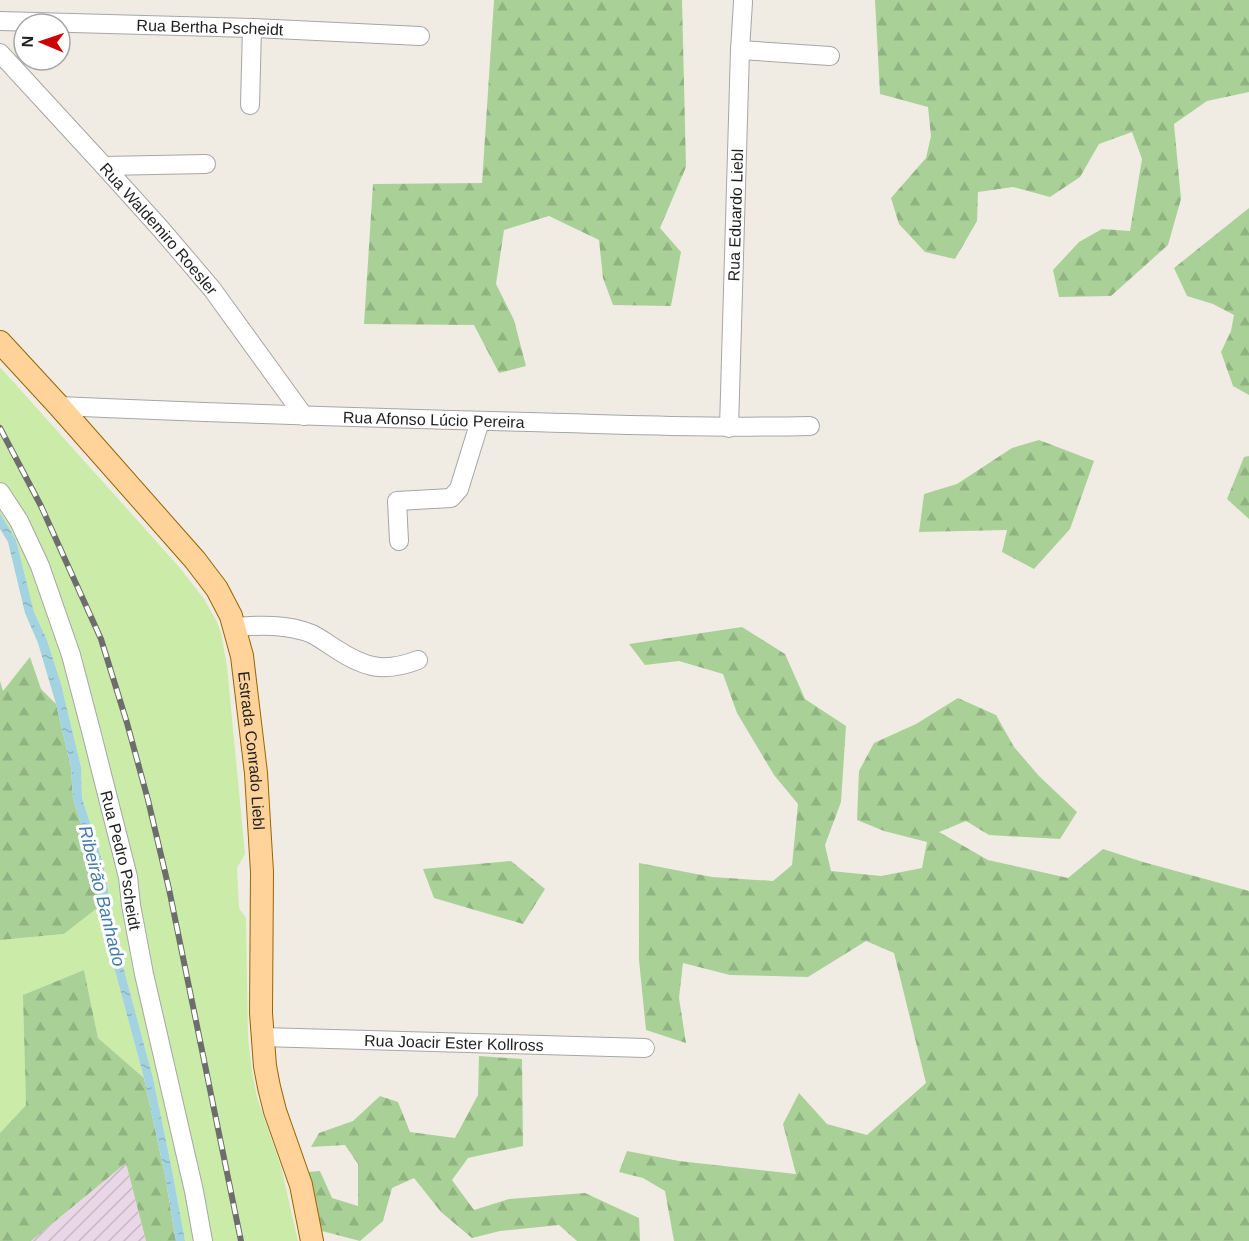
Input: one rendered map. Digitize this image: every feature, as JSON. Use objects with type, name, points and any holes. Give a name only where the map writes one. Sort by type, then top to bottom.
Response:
[{"type":"main road","name":"Estrada Conrado Liebl","points":[[0,342],[207,575],[225,603],[234,627],[242,656],[256,773],[262,872],[262,1037],[268,1087],[274,1111],[301,1185],[312,1241]]},
{"type":"street","name":"Rua Eduardo Liebl","points":[[729,428],[743,2]]},
{"type":"street","name":"Rua Bertha Pscheidt","points":[[0,21],[252,28],[420,36]]},
{"type":"street","points":[[250,105],[252,28]]},
{"type":"street","points":[[740,50],[830,56]]},
{"type":"street","name":"Rua Waldemiro Roesler","points":[[0,53],[160,228],[212,289],[304,416]]},
{"type":"street","points":[[104,166],[206,164]]},
{"type":"street","name":"Rua Afonso Lúcio Pereira","points":[[58,406],[304,416],[729,428],[810,426]]},
{"type":"street","points":[[399,541],[397,501],[451,498],[459,489],[480,421]]},
{"type":"street","name":"Rua Pedro Pscheidt","points":[[0,492],[19,520],[40,566],[71,655],[128,877],[144,974],[194,1191],[203,1241]]},
{"type":"street","points":[[234,627],[291,627],[314,635],[351,659],[377,668],[403,666],[418,660]]},
{"type":"street","name":"Rua Joacir Ester Kollross","points":[[262,1037],[645,1047]]},
{"type":"shaded area","points":[[126,1163],[146,1241],[31,1241]]},
{"type":"green space","points":[[494,0],[682,0],[686,167],[660,228],[681,252],[671,306],[613,305],[603,278],[599,240],[549,216],[504,230],[496,284],[514,320],[526,366],[499,373],[474,325],[364,324],[373,184],[482,183]]},
{"type":"green space","points":[[875,0],[1249,0],[1249,92],[1207,101],[1174,124],[1181,199],[1168,245],[1111,296],[1059,297],[1053,270],[1079,242],[1102,229],[1130,231],[1142,159],[1132,132],[1099,144],[1080,177],[1050,197],[1013,187],[978,192],[977,221],[955,259],[925,252],[899,224],[891,198],[926,158],[931,136],[928,107],[880,94]]},
{"type":"green space","points":[[1249,208],[1249,395],[1233,386],[1221,352],[1231,331],[1234,315],[1213,304],[1187,296],[1174,268]]},
{"type":"green space","points":[[0,367],[180,568],[204,599],[221,633],[227,666],[245,854],[237,868],[239,908],[246,918],[248,1038],[252,1071],[257,1097],[281,1167],[298,1241],[185,1241],[153,1078],[120,955],[103,863],[82,798],[81,767],[61,684],[47,640],[34,612],[16,540],[0,513]]},
{"type":"green space","points":[[1039,440],[1094,461],[1070,529],[1034,569],[1002,552],[1007,530],[919,532],[924,494],[957,484],[1012,448]]},
{"type":"green space","points":[[1249,456],[1249,519],[1227,499],[1244,457]]},
{"type":"green space","points":[[742,627],[785,654],[805,699],[846,726],[841,802],[825,845],[831,871],[881,876],[922,868],[927,842],[884,831],[857,820],[859,771],[874,743],[916,724],[958,698],[996,715],[1014,747],[1039,776],[1077,812],[1060,839],[989,835],[966,821],[939,832],[988,860],[1068,878],[1103,849],[1249,891],[1249,1241],[674,1241],[665,1191],[643,1178],[619,1172],[627,1151],[679,1161],[796,1174],[783,1124],[799,1093],[827,1124],[867,1135],[926,1083],[894,953],[866,941],[808,977],[730,975],[683,963],[679,998],[686,1043],[646,1030],[639,960],[639,863],[712,877],[773,881],[792,865],[798,804],[774,775],[737,713],[723,674],[679,661],[645,665],[629,644]]},
{"type":"green space","points":[[30,657],[41,689],[56,704],[71,767],[73,799],[94,864],[101,905],[64,934],[0,940],[0,681],[3,691]]},
{"type":"green space","points":[[511,861],[545,889],[523,924],[434,898],[423,869]]},
{"type":"green space","points":[[101,905],[111,956],[144,1078],[98,1038],[84,970],[24,995],[26,1105],[0,1133],[0,940],[64,934]]},
{"type":"green space","points":[[84,970],[98,1038],[144,1078],[165,1175],[176,1241],[146,1241],[126,1163],[31,1241],[0,1241],[0,1133],[26,1105],[23,995]]},
{"type":"green space","points":[[479,1056],[522,1059],[523,1146],[468,1158],[452,1180],[474,1210],[509,1199],[585,1193],[639,1218],[640,1241],[577,1241],[559,1225],[500,1231],[472,1238],[441,1212],[414,1178],[392,1188],[383,1221],[360,1241],[322,1231],[308,1172],[320,1171],[332,1198],[358,1206],[358,1164],[345,1145],[311,1147],[319,1133],[353,1121],[380,1096],[398,1102],[410,1132],[455,1138],[478,1095]]},
{"type":"water","name":"Ribeirão Banhado","points":[[0,513],[16,540],[34,612],[47,640],[61,684],[81,767],[82,798],[103,863],[120,955],[153,1078],[185,1241],[176,1241],[165,1175],[144,1078],[111,956],[94,864],[73,799],[71,767],[56,704],[38,643],[25,613],[8,542],[0,529]]},
{"type":"railway","points":[[0,428],[41,506],[101,639],[127,723],[169,889],[241,1241]]}]
